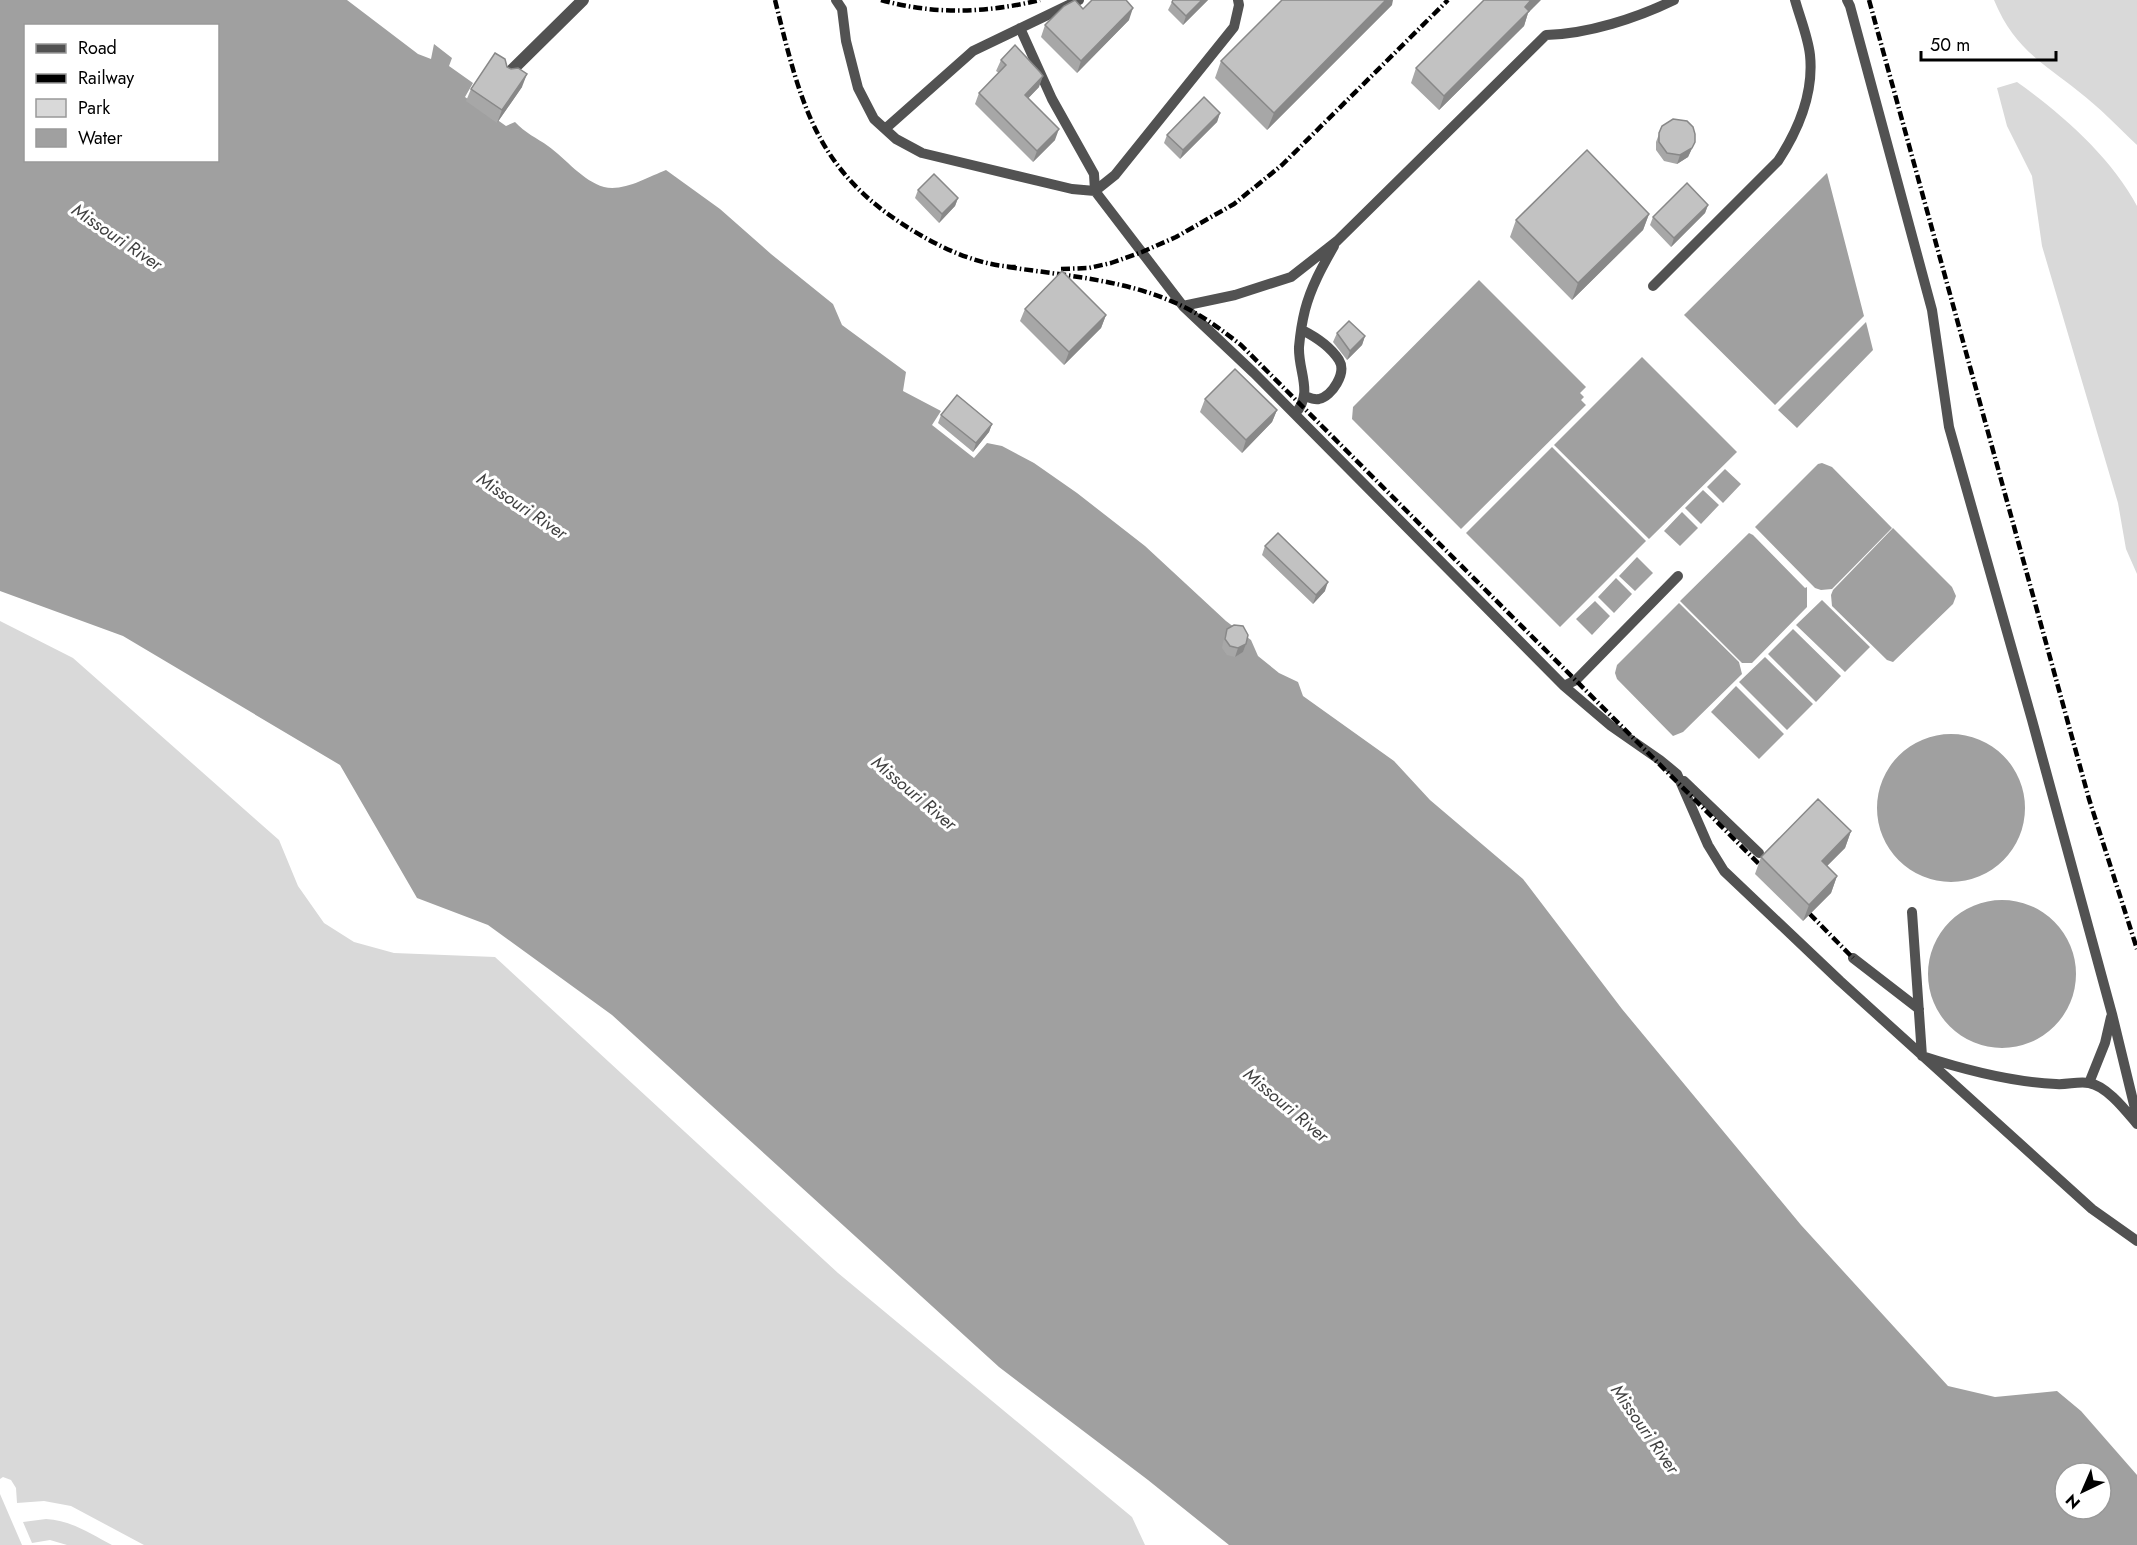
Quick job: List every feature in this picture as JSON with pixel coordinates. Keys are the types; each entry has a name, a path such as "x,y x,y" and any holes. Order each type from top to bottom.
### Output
{"street":[{"path":"508,74 583,0"}],"lane":[{"path":"836,0 842,9 846,41 858,88 874,119 896,140 922,153 1062,187 1095,191 1115,174 1234,27 1238,0"},
{"path":"885,129 973,51 1079,0"},
{"path":"1183,306 1235,296 1291,277 1337,241 1546,34 1565,34 1644,14 1674,0"},
{"path":"1653,286 1778,161 1792,140 1804,111 1811,81 1810,53 1795,0"},
{"path":"1847,0 1932,310 1949,427 2032,720 2112,1014 2137,1116"},
{"path":"1020,28 1052,99 1094,174 1095,191 1183,306 1295,414 1564,686 1611,726 1677,774 1759,853"},
{"path":"1295,414 1303,406 1305,396 1299,349 1305,310 1316,277 1337,241"},
{"path":"1302,330 1320,339 1339,360 1342,368 1341,375 1330,393 1315,400 1305,396"},
{"path":"1564,686 1576,680 1678,576"},
{"path":"1677,774 1708,845 1724,871 1922,1056 2092,1209 2137,1241"},
{"path":"1912,912 1922,1056"},
{"path":"1853,958 1918,1009"},
{"path":"2089,1083 2105,1043 2112,1014"},
{"path":"1922,1056 1953,1066 2013,1079 2057,1084 2089,1083 2123,1106 2137,1124"}],"green space":[{"path":"1994,0 2137,0 2137,145 2093,104 2040,62 2019,42"},
{"path":"2017,82 2068,122 2100,154 2137,206 2137,574 2126,549 2118,503 2042,246 2032,176 2007,126 1997,88"},
{"path":"0,621 73,658 279,840 298,886 324,923 354,942 394,953 495,957 838,1273 1132,1517 1145,1545 144,1545 71,1506 44,1501 17,1503 16,1488 11,1480 3,1477 0,1479"},
{"path":"0,1494 22,1545 0,1545"},
{"path":"46,1519 72,1525 112,1545 67,1545 50,1540 32,1543 23,1522"}],"water":[{"name":"Missouri River","path":"0,0 347,0 418,54 431,59 434,44 452,58 449,66 473,83 465,97 506,126 515,122 596,184 611,188 619,187 666,170 720,209 833,304 842,325 906,372 903,391 941,411 932,425 974,458 987,443 1002,446 1034,463 1077,493 1145,546 1226,621 1251,640 1258,656 1279,673 1298,682 1303,696 1394,761 1430,800 1523,879 1622,1009 1801,1225 1948,1386 1995,1397 2057,1391 2081,1411 2137,1475 2137,1545 1229,1545 1148,1480 999,1367 612,1015 488,925 417,898 340,765 123,636 0,591"},
{"path":"1827,173 1864,316 1775,405 1684,315"},
{"path":"1479,280 1586,387 1580,393 1584,397 1581,400 1586,405 1461,529 1352,419 1353,407"},
{"path":"1866,322 1873,350 1797,428 1778,410"},
{"path":"1642,357 1737,452 1649,539 1554,445"},
{"path":"1552,447 1646,541 1560,627 1466,533"},
{"path":"1822,463 1832,467 1892,528 1832,589 1821,590 1815,588 1755,527 1818,464"},
{"path":"1725,469 1741,484 1723,503 1707,487"},
{"path":"1703,490 1719,505 1701,524 1685,508"},
{"path":"1682,512 1698,528 1680,546 1664,531"},
{"path":"1893,528 1952,587 1956,596 1953,604 1893,662 1887,660 1832,606 1831,595 1833,590"},
{"path":"1749,533 1805,588 1807,587 1807,607 1752,663 1742,663 1680,601"},
{"path":"1637,557 1653,573 1635,591 1619,576"},
{"path":"1616,578 1632,594 1614,613 1598,597"},
{"path":"1822,600 1870,647 1845,672 1796,625"},
{"path":"1595,601 1610,616 1592,635 1576,619"},
{"path":"1679,603 1739,662 1742,674 1683,732 1673,736 1617,679 1615,673 1617,665"},
{"path":"1793,629 1841,676 1816,702 1768,654"},
{"path":"1765,657 1813,704 1787,730 1739,682"},
{"path":"1736,686 1784,734 1759,759 1711,712"},
{"path":"1951,734 1965,735 1979,740 1992,746 2003,756 2013,767 2019,780 2024,794 2024,822 2019,836 2013,849 2003,860 1992,870 1979,876 1965,881 1951,882 1937,881 1923,876 1910,870 1899,860 1889,849 1883,836 1878,822 1877,808 1878,794 1883,780 1889,767 1899,756 1910,746 1923,740 1937,735"},
{"path":"2002,900 2030,905 2043,912 2054,922 2064,933 2071,946 2076,974 2071,1002 2064,1015 2054,1026 2043,1036 2030,1043 2002,1048 1974,1043 1961,1036 1950,1026 1940,1015 1933,1002 1928,974 1933,946 1940,933 1950,922 1961,912 1974,905"}],"building":[{"path":"1075,0 1083,9 1092,0 1126,0 1133,8 1081,61 1045,25 1064,6"},
{"path":"1173,0 1202,0 1186,16 1172,2"},
{"path":"1282,0 1386,0 1274,113 1221,61"},
{"path":"1484,0 1531,0 1525,7 1529,11 1444,96 1416,68"},
{"path":"1015,45 1043,76 1025,95 1059,129 1037,151 979,93 1006,65 1001,60"},
{"path":"495,53 505,59 507,67 518,68 527,74 502,110 471,89"},
{"path":"1204,97 1220,113 1183,150 1167,135"},
{"path":"1673,119 1687,121 1693,127 1695,134 1692,148 1680,155 1667,153 1659,142 1662,126"},
{"path":"1587,150 1649,214 1578,283 1516,220"},
{"path":"934,174 958,198 942,214 918,190"},
{"path":"1687,183 1708,205 1674,238 1653,217"},
{"path":"1062,271 1106,315 1069,352 1025,309"},
{"path":"1349,321 1365,336 1350,351 1337,333"},
{"path":"1235,369 1277,410 1246,440 1205,399"},
{"path":"957,395 992,424 976,443 941,415"},
{"path":"1278,533 1328,582 1316,595 1265,546"},
{"path":"1234,625 1243,626 1248,635 1246,644 1238,648 1230,646 1225,639 1227,629"},
{"path":"1818,799 1851,831 1822,861 1837,876 1809,905 1761,857"}],"railway":[{"path":"775,0 806,107 819,136 836,164 859,189 887,213 922,236 979,261 1016,267"},
{"path":"881,0 941,10 1000,8 1040,0"},
{"path":"1061,269 1089,268 1142,252 1176,237 1234,204 1282,165 1448,0"},
{"path":"1869,0 2089,799 2137,949"},
{"path":"1008,267 1098,280 1163,298 1214,324 1241,345 1770,875"},
{"path":"1798,902 1853,958"}]}
